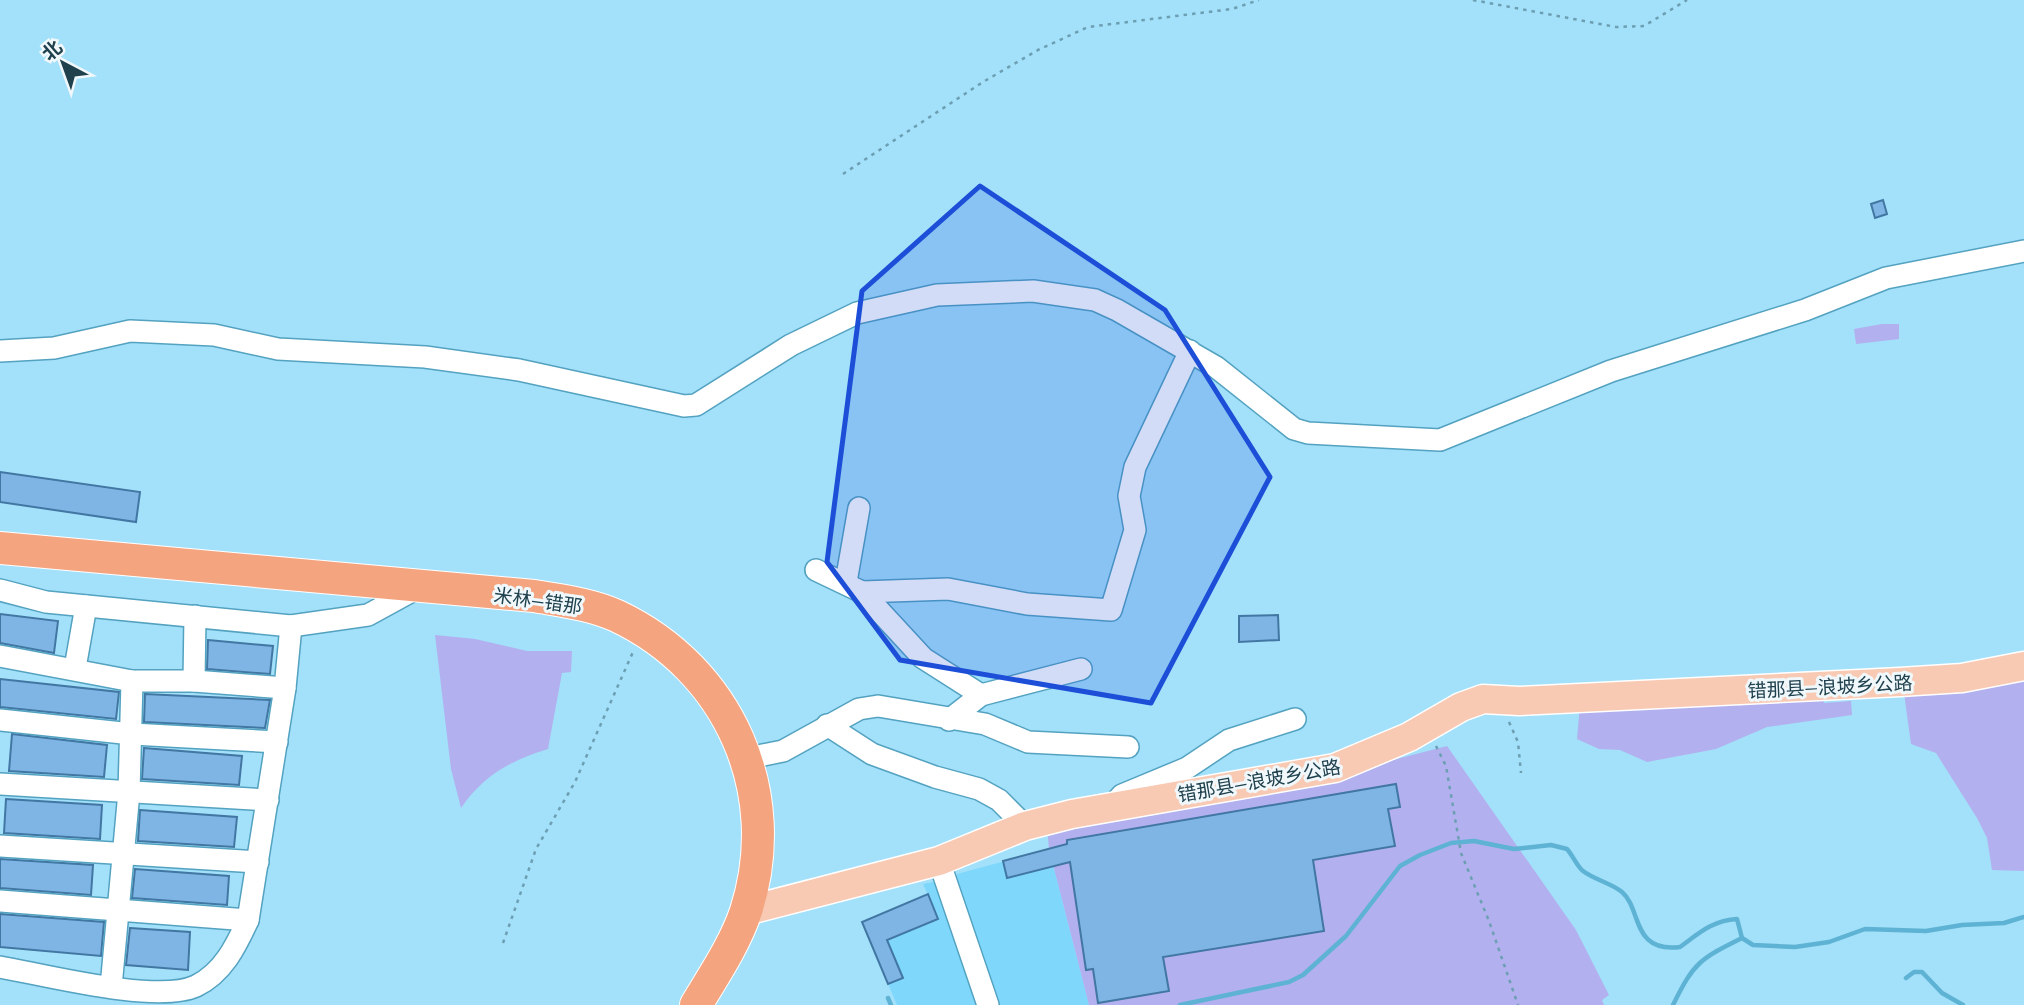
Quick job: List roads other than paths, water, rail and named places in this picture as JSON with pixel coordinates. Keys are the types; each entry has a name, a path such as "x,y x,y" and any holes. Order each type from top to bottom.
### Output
{"highway":[{"name":"米林—错那","path":"0,548 534,596 586,606 642,629 697,674 718,699 748,758 758,805 758,839 746,911 696,1005"}],"main road":[{"name":"错那县—浪坡乡公路","path":"746,911 939,861 1025,826 1112,807 1335,768 1399,742 1461,707 1483,699 1519,701 1900,682 1962,678 2024,666"}],"street":[{"path":"0,351 54,348 130,331 214,335 278,349 425,357 519,370 684,406 696,405 792,345 857,313 937,295 982,291 1033,291 1095,300 1190,352 1251,392 1294,429 1308,433 1440,440 1611,371 1805,310 1886,278 2024,251"},
{"path":"854,587 948,589 1027,604 1111,610 1135,530 1129,496 1135,467 1190,352"},
{"path":"854,587 859,508"},
{"path":"816,570 854,587 923,658 981,695"},
{"path":"0,590 46,602 291,626 368,615 421,586"},
{"path":"75,668 86,606"},
{"path":"194,681 195,616"},
{"path":"0,967 154,992 194,987 216,972 234,949 248,920 285,688 291,626"},
{"path":"0,656 75,668 132,681 194,681 285,688"},
{"path":"949,720 981,695 1081,669"},
{"path":"111,987 129,792 132,681"},
{"path":"748,758 783,751 859,709 878,706 985,724 1028,742 1128,747"},
{"path":"1112,807 1122,795 1187,768 1229,740 1295,719"},
{"path":"0,720 132,734 277,742"},
{"path":"827,725 872,754 935,777 979,789 999,800 1025,826"},
{"path":"0,784 268,800"},
{"path":"0,846 258,862"},
{"path":"939,861 988,1005"},
{"path":"0,901 248,920"}],"waterway":[{"path":"1180,1005 1289,982 1303,975 1346,936 1400,866 1451,843 1474,841 1514,849 1551,845 1567,849 1583,871 1622,892 1628,899 1645,937 1664,947 1680,947 1706,928 1728,920 1737,919 1742,938"},
{"path":"1673,1005 1687,979 1700,963 1716,951 1742,938 1753,945 1795,947 1829,942 1865,929 1926,931 1962,925 2004,923 2024,917"},
{"path":"1906,978 1914,972 1922,972 1942,993 1963,1005"},
{"path":"888,998 891,1005"}]}
